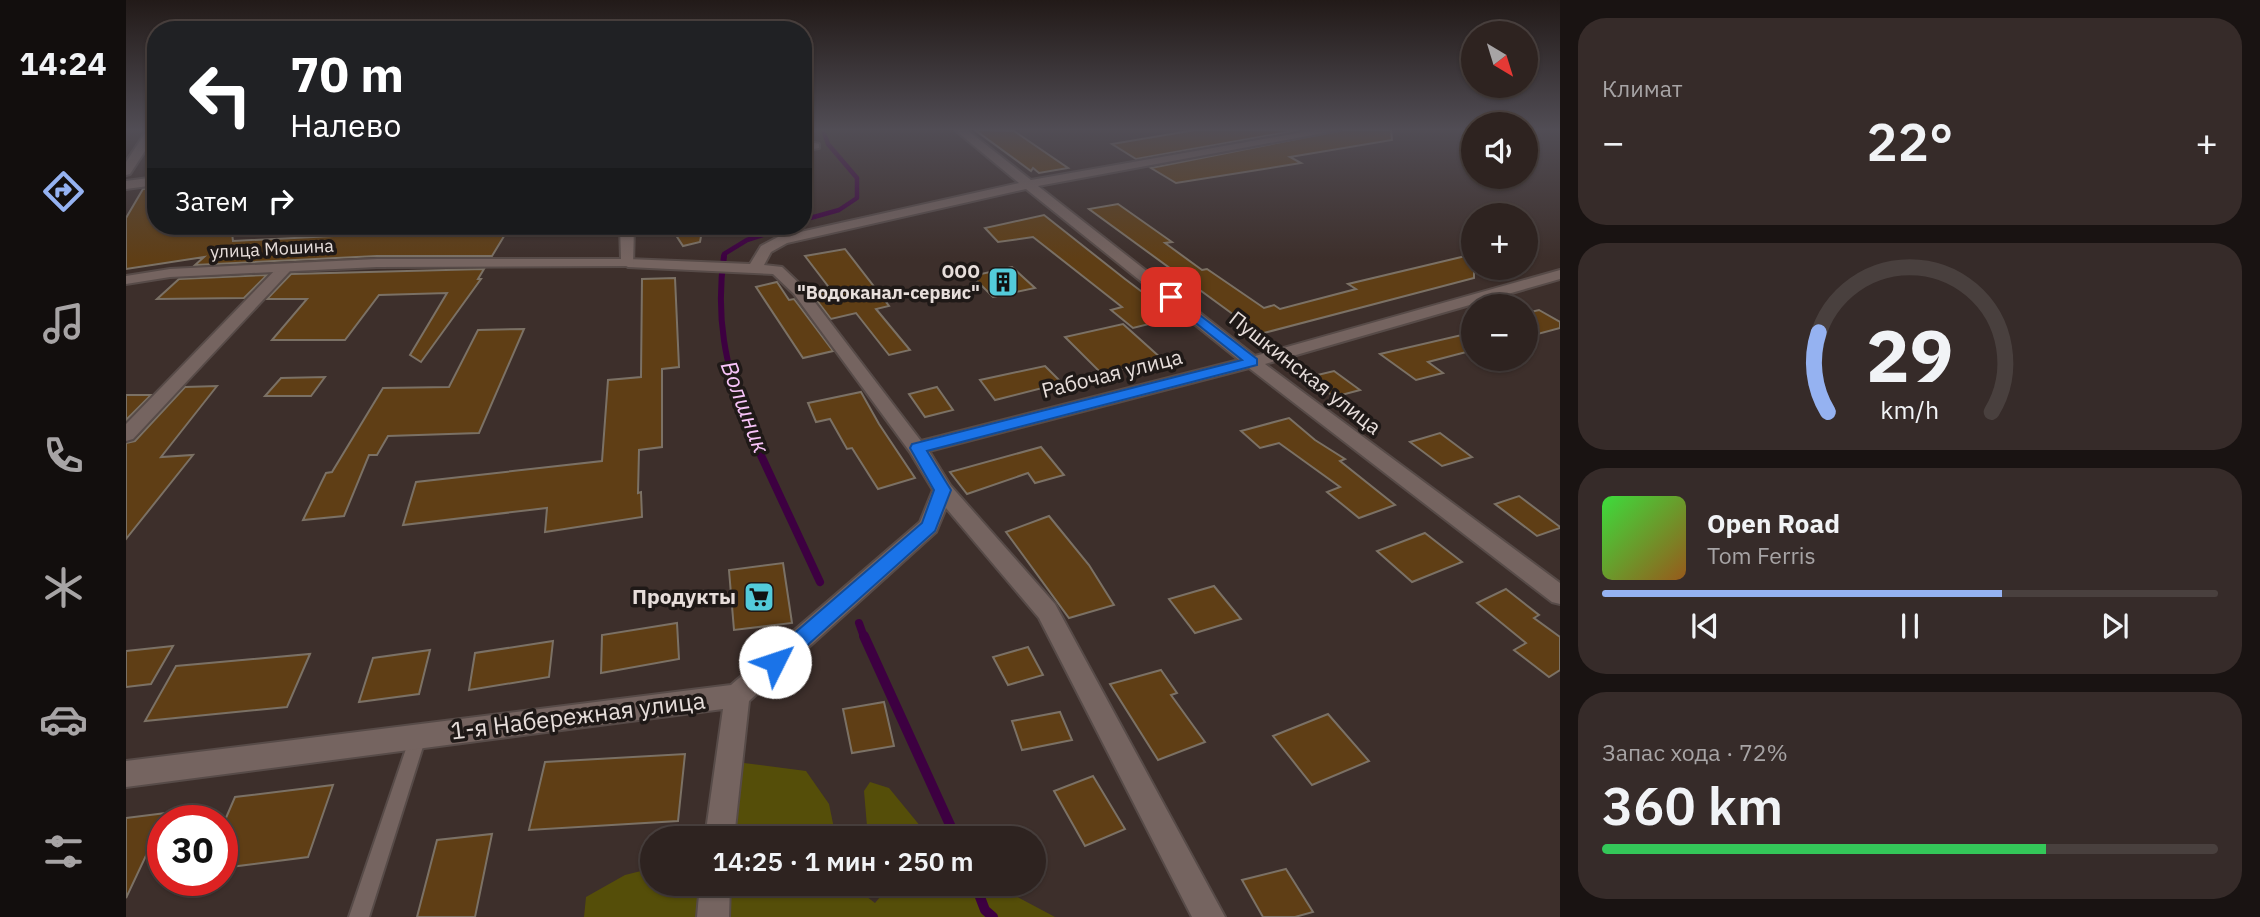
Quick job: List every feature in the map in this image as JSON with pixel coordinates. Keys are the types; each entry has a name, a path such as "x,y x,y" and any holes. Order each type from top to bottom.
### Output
{"street":[{"name":"Пушкинская улица","path":"1016,173 1252,362 1560,595"},
{"path":"812,233 1031,184 1094,173"},
{"path":"126,185 147,182"},
{"path":"627,235 628,263"},
{"path":"756,267 766,249 783,240 805,235"},
{"name":"улица Мошина","path":"126,280 170,273 377,263 628,263 777,270 800,291 918,448 943,490 1047,611 1209,917"},
{"path":"126,435 285,268"},
{"name":"Рабочая улица","path":"918,448 1252,362 1560,274"},
{"path":"721,826 737,696 929,526 943,490"},
{"name":"1-я Набережная улица","path":"126,774 737,696"},
{"path":"713,917 714,896"}],"lane":[{"path":"359,917 418,737"}],"shaded area":[{"path":"736,762 806,771 829,804 834,826 710,826"},
{"path":"870,782 889,788 920,826 867,826 864,791"},
{"path":"640,871 640,896 866,896 875,903 881,896 1016,896 1055,917 584,917 586,897 625,875"}],"building":[{"path":"1159,173 1240,173 1176,183"},
{"path":"143,189 147,189 147,235 232,235 233,241 353,235 505,235 492,256 377,256 195,265 204,257 126,269 126,218"},
{"path":"1118,204 1172,242 1165,243 1202,270 1207,269 1264,308 1274,305 1280,309 1356,289 1348,284 1461,257 1461,280 1466,280 1260,334 1089,209"},
{"path":"1044,215 1170,313 1156,317 1161,321 1133,328 1111,310 1122,307 1033,237 998,242 985,228"},
{"path":"676,235 701,235 700,242 683,246"},
{"path":"845,249 889,306 876,309 910,350 889,355 856,313 831,319 812,294 831,290 805,256"},
{"name":"ООО \"Водоканал-сервис\"","path":"1012,267 1035,288 993,297 972,276"},
{"path":"484,269 478,279 481,279 421,362 410,355 447,293 379,295 345,340 272,340 307,299 267,299 291,274"},
{"path":"267,275 244,298 157,299 179,279"},
{"path":"675,278 679,367 662,369 662,447 639,450 638,493 641,492 642,517 545,532 547,508 403,525 416,482 602,461 608,380 641,377 642,279"},
{"path":"777,282 789,300 794,299 833,351 803,358 756,287"},
{"path":"1538,310 1560,322 1560,328 1538,334"},
{"path":"1123,324 1162,359 1102,374 1065,337"},
{"path":"524,329 479,433 388,436 377,455 369,455 344,516 303,520 326,473 332,472 383,388 449,387 478,330"},
{"path":"1461,335 1461,353 1428,362 1443,373 1416,380 1380,354"},
{"path":"1045,366 1062,383 995,400 980,380"},
{"path":"1334,371 1360,390 1334,397 1309,377"},
{"path":"325,377 311,396 265,396 281,378"},
{"path":"217,386 161,457 193,455 126,539 126,443 135,441 185,387"},
{"path":"937,387 953,410 925,417 909,394"},
{"path":"861,392 915,478 878,489 852,448 847,449 830,419 816,422 808,403"},
{"path":"126,395 151,395 126,420"},
{"path":"1289,418 1315,440 1345,459 1340,461 1395,505 1359,518 1327,492 1340,487 1279,443 1260,448 1241,431"},
{"path":"1440,433 1472,457 1442,466 1410,442"},
{"path":"1041,447 1064,475 1035,483 1028,473 967,494 950,472"},
{"path":"1519,496 1560,528 1537,536 1495,504"},
{"path":"1049,516 1089,565 1114,605 1069,618 1006,532"},
{"path":"1425,533 1462,562 1412,582 1377,551"},
{"path":"783,563 792,623 734,630 729,570"},
{"path":"1214,586 1241,619 1195,633 1169,599"},
{"path":"1506,589 1539,615 1534,618 1560,637 1560,670 1549,677 1514,650 1526,643 1477,603"},
{"path":"677,623 679,659 601,673 602,635"},
{"path":"553,641 549,677 469,690 475,653"},
{"path":"173,646 151,684 126,687 126,651"},
{"path":"1028,647 1043,675 1008,685 993,657"},
{"path":"430,650 419,694 359,702 373,658"},
{"path":"310,654 287,707 145,721 176,666"},
{"path":"1161,670 1177,693 1171,695 1205,742 1158,760 1110,684"},
{"path":"884,702 894,746 852,753 843,709"},
{"path":"1060,712 1072,740 1022,750 1012,721"},
{"path":"1328,714 1369,761 1312,785 1273,736"},
{"path":"685,754 678,821 529,830 545,762"},
{"path":"1093,776 1125,829 1085,846 1054,791"},
{"path":"333,785 308,857 238,866 238,805 232,805 235,797"},
{"path":"147,815 147,853 126,898 126,818"},
{"path":"492,834 475,917 417,917 437,840"},
{"path":"1286,869 1313,912 1295,917 1263,917 1242,880"}],"waterway":[{"name":"Волшник","path":"812,218 839,210 857,198 857,178 853,173"},
{"name":"Волшник","path":"724,256 747,240 763,235"},
{"name":"Волшник","path":"724,256 721,300 724,340 732,380 745,422"},
{"name":"Волшник","path":"745,421 820,582"},
{"name":"Волшник","path":"859,623 864,637"},
{"name":"Волшник","path":"864,636 951,826"},
{"name":"Волшник","path":"980,896 985,910 993,917"}],"place":[{"name":"ООО \"Водоканал-сервис\"","path":"1003,282"},
{"name":"Продукты","path":"759,597"}],"route":[{"path":"775,662 929,526 943,490 918,448 1252,362 1171,297"}]}
